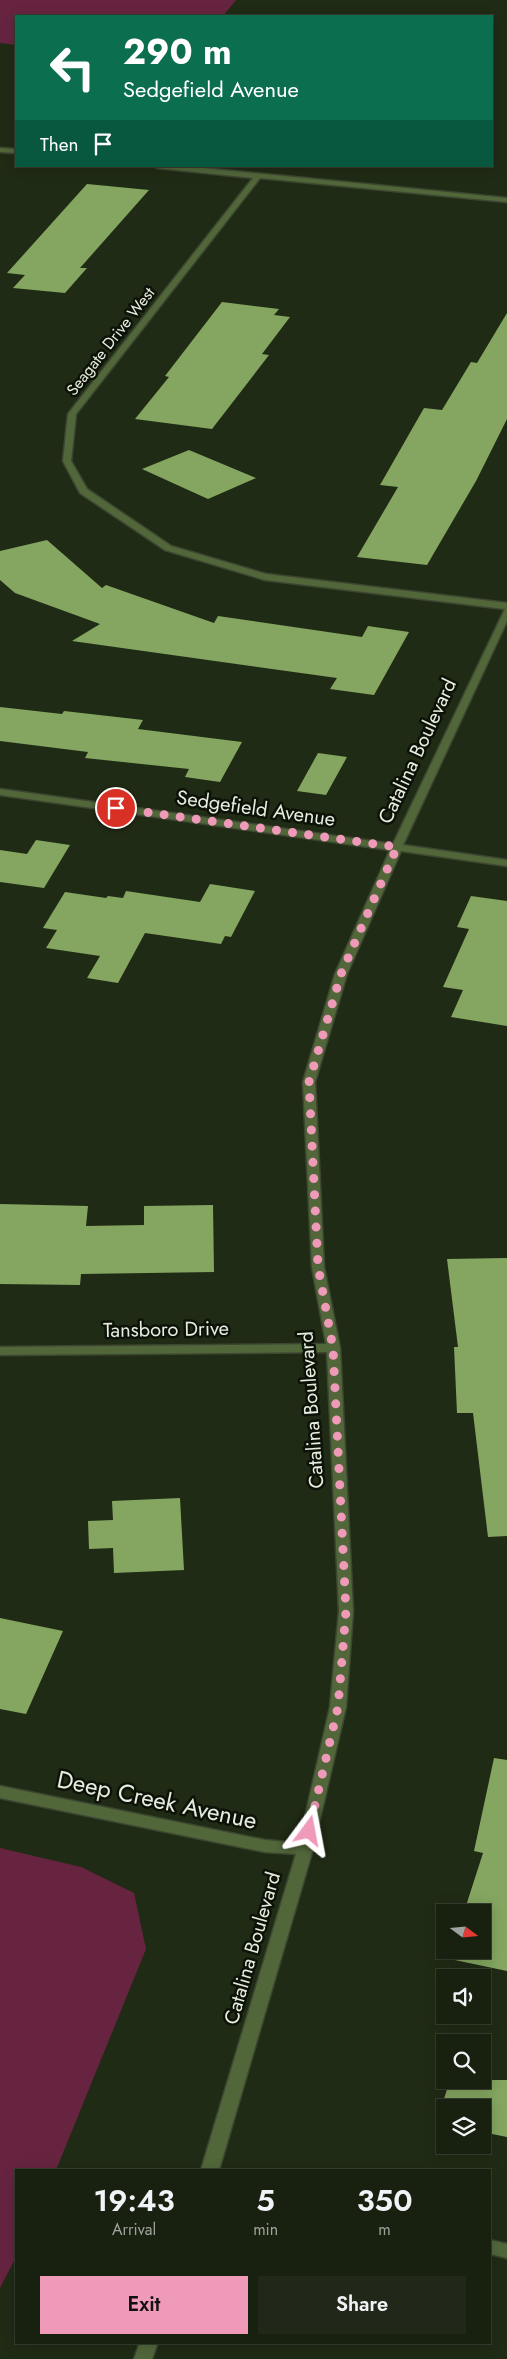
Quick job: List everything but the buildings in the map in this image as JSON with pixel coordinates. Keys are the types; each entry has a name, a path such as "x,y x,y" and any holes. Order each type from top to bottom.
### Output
{"street":[{"path":"0,150 15,152"},
{"path":"166,167 507,200"},
{"name":"Seagate Drive West","path":"258,177 72,414 67,461 83,491 168,548 265,577 507,606"},
{"name":"Catalina Boulevard","path":"210,2169 304,1849 338,1707 346,1611 333,1348 318,1266 309,1082 341,974 397,847 507,611"},
{"name":"Sedgefield Avenue","path":"0,792 507,863"},
{"name":"Tansboro Drive","path":"0,1351 333,1348"},
{"name":"Deep Creek Avenue","path":"0,1792 265,1846 304,1849"},
{"path":"491,2247 507,2251"},
{"path":"144,2359 148,2344"}],"shaded area":[{"path":"0,0 236,0 224,15 15,15 15,45 0,43"},
{"path":"0,1848 81,1867 134,1893 146,1949 56,2169 15,2169 15,2259 0,2288"}],"route":[{"path":"116,808 397,847 341,974 309,1082 318,1266 333,1348 339,1504 346,1611 338,1707 309,1831"}]}
